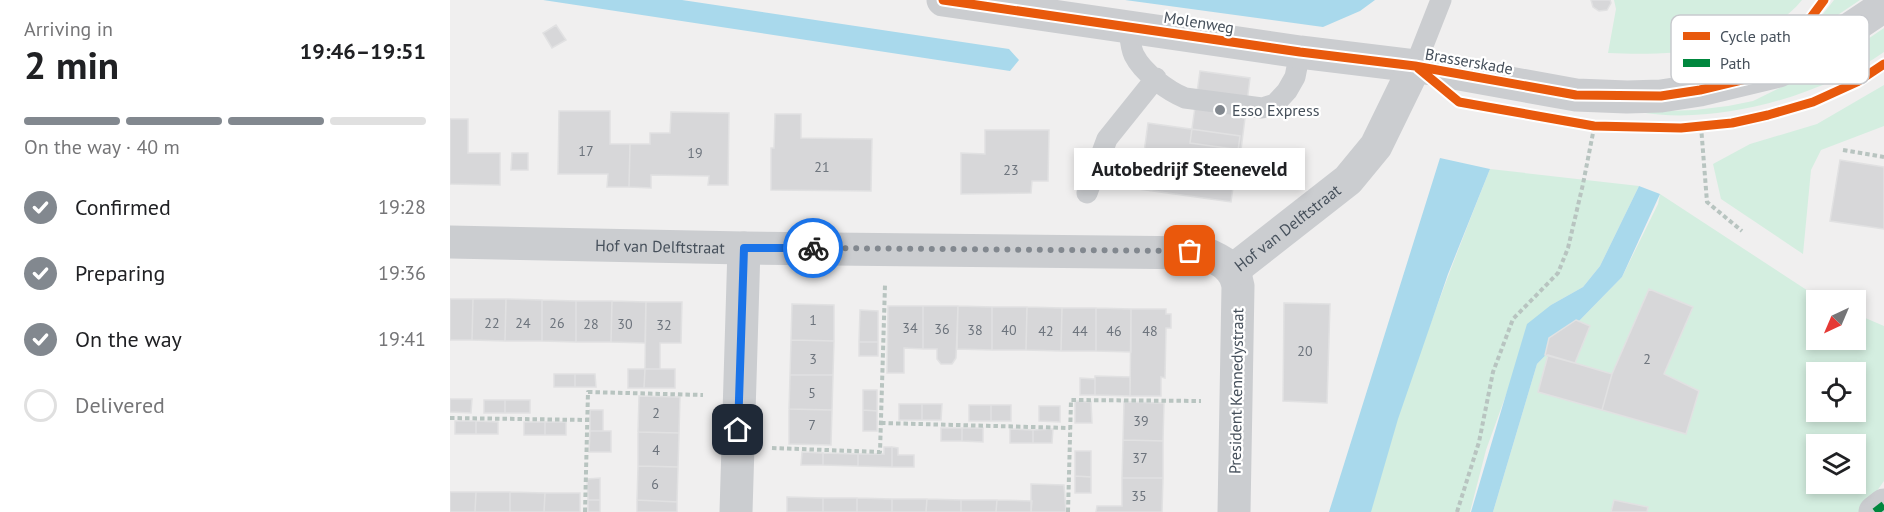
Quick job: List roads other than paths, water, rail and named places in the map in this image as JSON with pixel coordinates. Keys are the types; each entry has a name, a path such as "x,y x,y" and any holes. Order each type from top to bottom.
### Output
{"street":[{"name":"Molenweg","path":"943,0 1300,52 1415,66"},
{"name":"Brasserskade","path":"1869,16 1884,6"},
{"name":"Brasserskade","path":"1415,66 1576,95 1661,96 1725,84"},
{"name":"Hof van Delftstraat","path":"450,242 744,248 1190,251 1216,258 1233,270 1348,180 1363,164 1376,146 1415,66"},
{"path":"736,512 744,248"},
{"name":"President Kennedystraat","path":"1233,270 1238,286 1234,512"},
{"path":"1875,512 1884,506"}],"lane":[{"path":"1415,66 1441,0"},
{"path":"1129,27 1133,53 1141,65 1185,99 1262,108 1275,104 1287,91 1295,77 1300,52"},
{"path":"1086,193 1107,139 1156,78"}],"water":[{"path":"543,0 682,0 1009,49 1019,60 1010,71"},
{"path":"1125,0 1375,0 1360,11 1323,27"},
{"path":"1440,158 1490,169 1448,274 1398,419 1371,512 1329,512"},
{"path":"1639,186 1660,194 1622,277 1537,364 1493,512 1471,512 1527,324 1551,305 1583,287 1600,266"}],"place":[{"name":"Esso Express","path":"1220,110"},
{"name":"Autobedrijf Steeneveld","path":"1190,251"}]}
